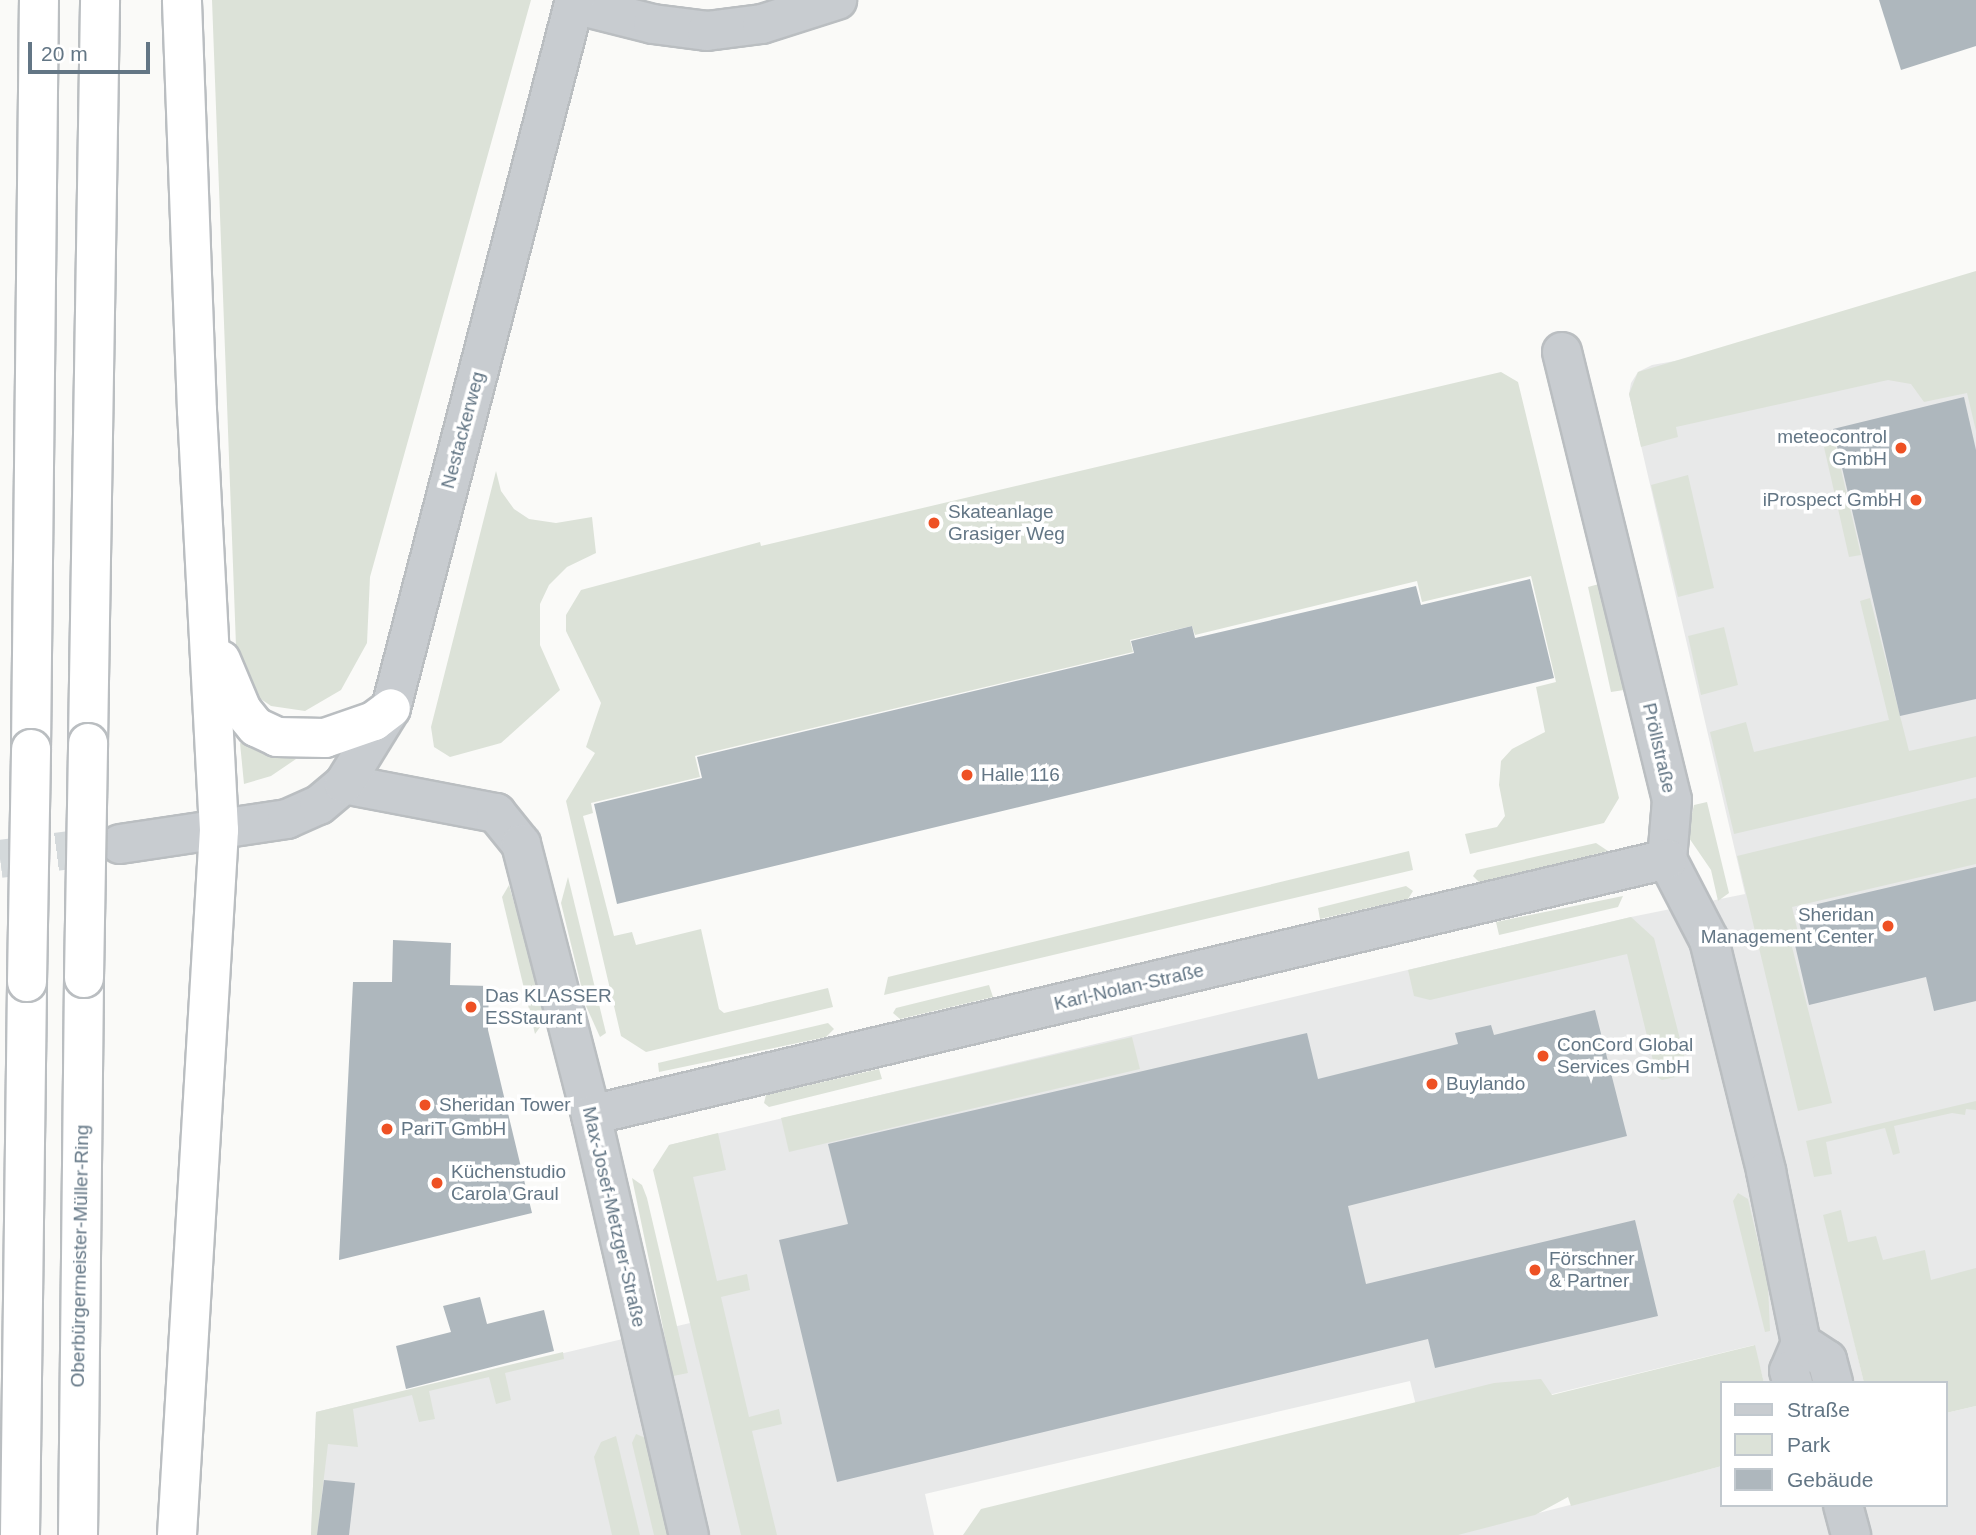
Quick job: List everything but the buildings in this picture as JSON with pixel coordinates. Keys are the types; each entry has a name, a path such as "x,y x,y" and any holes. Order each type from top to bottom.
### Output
{"highway":[{"path":"19,1535 39,0"},
{"name":"Oberbürgermeister-Müller-Ring","path":"78,1535 100,0"},
{"path":"177,1535 219,830 197,411 182,0"},
{"path":"210,625 232,693 256,727 303,741 325,737 374,721 391,708"}],"street":[{"path":"574,2 653,24 707,31 762,24 837,0"},
{"name":"Nestackerweg","path":"120,844 287,818 318,805 344,783 391,708 574,2"},
{"name":"Pröllstraße","path":"1562,352 1672,800 1667,859"},
{"name":"Max-Josef-Metzger-Straße","path":"344,783 496,813 521,844 591,1115 689,1535"},
{"path":"1667,859 1709,940 1766,1171 1801,1343 1789,1371 1792,1381"},
{"name":"Karl-Nolan-Straße","path":"591,1115 1667,859"},
{"path":"1801,1343 1827,1360 1832,1381"},
{"path":"1844,1507 1851,1535"}],"shaded area":[{"path":"1976,308 1976,1295 1850,1323 1864,1381 1763,1381 1754,1345 1421,1426 1410,1381 925,1494 934,1535 311,1535 316,1412 690,1323 669,1145 1631,917 1745,894 1629,394 1631,383 1638,372 1652,365"},
{"path":"1976,1406 1976,1535 1453,1535 1720,1467 1720,1507 1948,1507 1948,1413"}],"green space":[{"path":"212,0 531,0 370,577 367,643 341,690 305,711 271,706 258,697 240,672 236,646"},
{"path":"1976,271 1976,431 1967,393 1924,402 1911,384 1888,380 1676,427 1678,437 1641,447 1629,394 1638,372"},
{"path":"1501,372 1518,382 1619,798 1604,823 1470,854 1465,834 1497,827 1505,816 1499,785 1501,761 1512,749 1545,732 1536,687 1556,682 1531,576 1422,602 1417,581 1195,635 1192,626 1130,640 1133,652 695,756 700,777 591,803 593,813 583,816 614,936 632,932 636,945 701,929 719,1009 724,1013 828,988 833,1007 646,1052 621,1036 566,801 595,753 586,747 601,703 566,631 566,615 581,590 760,542 761,546"},
{"path":"1832,431 1861,555 1849,557 1821,434"},
{"path":"496,471 501,491 514,509 529,519 556,523 592,517 596,553 567,567 549,585 540,604 540,645 560,690 501,743 450,757 434,747 431,727"},
{"path":"1688,475 1714,588 1678,597 1651,485"},
{"path":"1599,584 1624,690 1611,692 1588,587"},
{"path":"1870,598 1909,751 1976,736 1976,777 1734,834 1710,732 1746,722 1754,752 1889,720 1860,601"},
{"path":"1724,627 1738,685 1701,695 1688,636"},
{"path":"240,743 296,759 271,776 244,784"},
{"path":"1976,798 1976,864 1792,907 1800,941 1791,943 1832,1103 1798,1111 1737,856"},
{"path":"1707,802 1729,893 1718,901 1711,870 1687,835 1694,805"},
{"path":"1596,843 1608,851 1480,883 1473,876 1477,870"},
{"path":"1409,851 1413,870 884,995 888,977"},
{"path":"568,877 606,1033 600,1037 586,1006 561,903"},
{"path":"509,885 544,1005 543,1023 535,1034 502,897"},
{"path":"1406,886 1413,891 1408,899 1320,919 1318,908"},
{"path":"1623,896 1618,907 1499,935 1496,922"},
{"path":"1631,917 1654,938 1689,1074 1662,1080 1657,1077 1627,954 1430,1000 1414,996 1408,970"},
{"path":"989,985 993,997 900,1019 893,1013 896,1008"},
{"path":"828,1023 834,1029 826,1037 659,1072 658,1063"},
{"path":"1132,1037 1140,1069 789,1152 781,1118"},
{"path":"879,1069 882,1079 769,1107 764,1103 766,1095"},
{"path":"1976,1101 1976,1110 1966,1109 1965,1115 1952,1113 1894,1126 1900,1153 1893,1155 1885,1128 1826,1142 1832,1174 1814,1177 1806,1141"},
{"path":"718,1133 726,1170 693,1177 717,1281 747,1274 750,1290 721,1297 749,1417 779,1409 782,1424 752,1431 777,1535 741,1535 653,1170 669,1145"},
{"path":"632,1178 642,1185 647,1198 688,1373 673,1376"},
{"path":"1738,1193 1748,1199 1768,1285 1770,1331 1765,1332 1733,1201"},
{"path":"1841,1210 1848,1242 1876,1236 1883,1260 1925,1250 1931,1280 1976,1268 1976,1406 1948,1413 1948,1381 1864,1381 1823,1215"},
{"path":"1755,1345 1764,1381 1720,1381 1720,1467 1571,1506 1568,1497 1535,1515 1458,1535 963,1535 981,1509 1494,1383 1541,1379 1552,1395"},
{"path":"563,1352 564,1359 505,1373 511,1400 496,1404 489,1377 429,1391 435,1419 419,1422 412,1395 353,1409 358,1447 328,1444 317,1535 311,1535 316,1412"},
{"path":"636,1434 648,1439 669,1535 654,1535 632,1443"},
{"path":"616,1436 640,1535 612,1535 594,1457 601,1442"}],"tunnel":[{"path":"0,859 119,844"}],"place":[{"name":"meteocontrol GmbH","path":"1901,448"},
{"name":"iProspect GmbH","path":"1916,500"},
{"name":"Skateanlage Grasiger Weg","path":"934,523"},
{"name":"Halle 116","path":"967,775"},
{"name":"Sheridan Management Center","path":"1888,926"},
{"name":"Das KLASSER ESStaurant","path":"471,1007"},
{"name":"ConCord Global Services GmbH","path":"1543,1056"},
{"name":"Buylando","path":"1432,1084"},
{"name":"Sheridan Tower","path":"425,1105"},
{"name":"PariT GmbH","path":"387,1129"},
{"name":"Küchenstudio Carola Graul","path":"437,1183"},
{"name":"Förschner & Partner","path":"1535,1270"}]}
